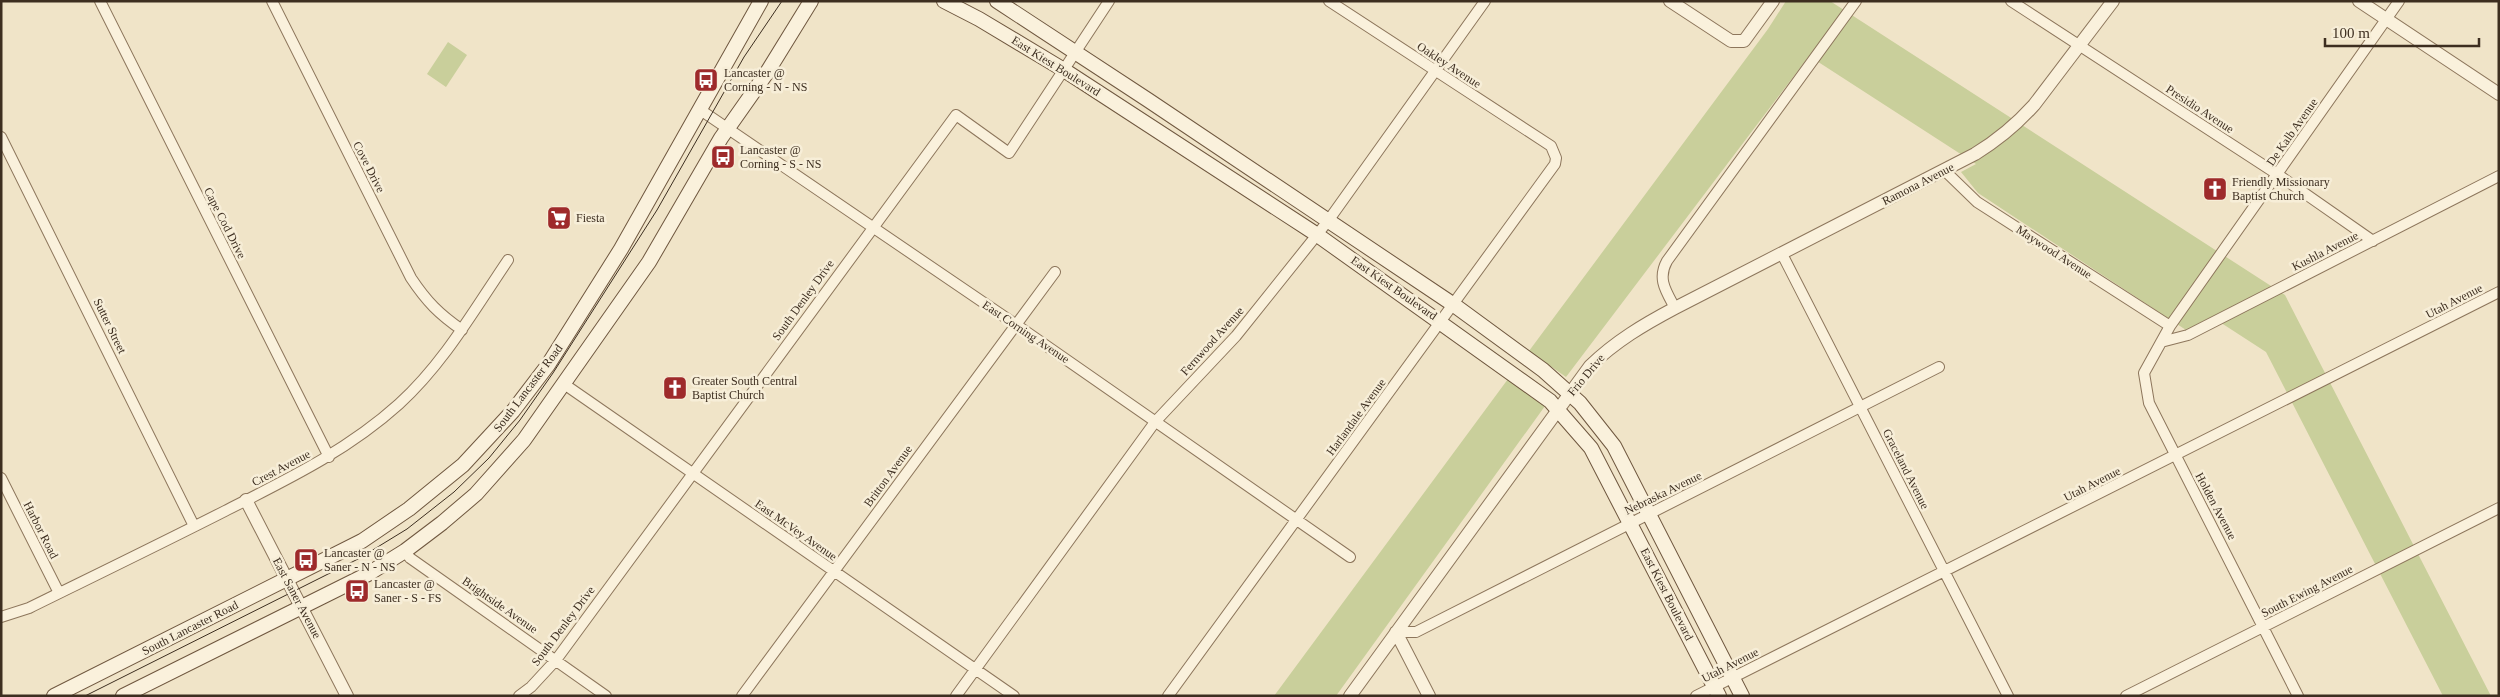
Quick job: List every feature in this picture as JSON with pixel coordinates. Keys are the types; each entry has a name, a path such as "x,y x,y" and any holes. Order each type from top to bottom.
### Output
{"main road":[{"name":"South Lancaster Road","path":"54,696 362,541 402,514 463,465 513,411 548,364 621,249 761,1"},
{"name":"South Lancaster Road","path":"123,696 368,574 405,551 442,523 500,468 524,440 649,262 727,128 766,74 811,1"},
{"name":"East Kiest Boulevard","path":"944,1 979,18 1064,70 1316,234 1537,390 1559,409 1591,448 1716,691"},
{"name":"East Kiest Boulevard","path":"997,1 1454,305 1543,370 1570,393 1609,438 1742,696"}],"street":[{"name":"Cape Cod Drive","path":"100,1 328,456"},
{"name":"Cove Drive","path":"272,1 411,278 425,299 438,313 462,330"},
{"name":"South Denley Drive","path":"520,696 556,660 692,472 956,115 1009,153 1109,1"},
{"name":"Oakley Avenue","path":"1330,1 1550,146 1554,151"},
{"name":"Fernwood Avenue","path":"956,696 1154,422 1236,336 1328,221 1486,1"},
{"path":"1670,1 1731,41 1744,41 1773,1"},
{"path":"1675,308 1661,278 1667,261 1856,1"},
{"name":"Presidio Avenue","path":"2011,1 2277,174 2373,241"},
{"name":"Ramona Avenue","path":"1675,308 1976,154 2020,121 2113,1"},
{"path":"2359,1 2499,94"},
{"name":"De Kalb Avenue","path":"2170,326 2400,1"},
{"name":"East Corning Avenue","path":"700,109 1015,324 1350,557"},
{"name":"Sutter Street","path":"1,137 194,526"},
{"name":"Harlandale Avenue","path":"1168,696 1555,164 1554,151"},
{"name":"Maywood Avenue","path":"1944,170 1977,202 2170,326"},
{"name":"Kushla Avenue","path":"2161,342 2188,334 2499,176"},
{"name":"Graceland Avenue","path":"1782,254 2008,696"},
{"name":"Crest Avenue","path":"1,617 28,608 246,500 328,456 367,431 399,404 440,360 508,260"},
{"name":"Britton Avenue","path":"742,696 1055,272"},
{"name":"Utah Avenue","path":"1696,696 1716,691 1732,678 1944,573 2499,292"},
{"name":"Frio Drive","path":"1350,696 1590,366 1612,345 1632,331 1675,308"},
{"name":"Holden Avenue","path":"2170,326 2144,374 2149,403 2298,696"},
{"name":"Nebraska Avenue","path":"1396,632 1416,632 1939,367"},
{"name":"East McVey Avenue","path":"564,384 1014,696"},
{"name":"Harbor Road","path":"1,478 59,593"},
{"name":"East Saner Avenue","path":"246,500 347,696"},
{"name":"South Ewing Avenue","path":"2126,696 2499,508"},
{"name":"Brightside Avenue","path":"405,551 410,558 606,696"},
{"path":"1396,632 1429,696"}],"green space":[{"path":"1786,1 1830,1 2285,295 2491,696 2443,696 2266,352 2212,317 2186,330 1978,193 1961,172 1976,164 1809,56 1566,377 1529,351 1768,29"},
{"path":"448,42 467,55 446,87 427,74"},
{"path":"1508,379 1545,406 1336,696 1274,696"}],"tram line":[{"path":"85,696 358,559 407,529 454,492 489,458 520,420 553,373 657,210 744,57 782,1"}],"place":[{"name":"Lancaster @ Corning - N - NS","path":"706,80"},
{"name":"Lancaster @ Corning - S - NS","path":"723,157"},
{"name":"Friendly Missionary Baptist Church","path":"2215,189"},
{"name":"Fiesta","path":"559,218"},
{"name":"Greater South Central Baptist Church","path":"675,388"},
{"name":"Lancaster @ Saner - N - NS","path":"306,560"},
{"name":"Lancaster @ Saner - S - FS","path":"357,591"}]}
